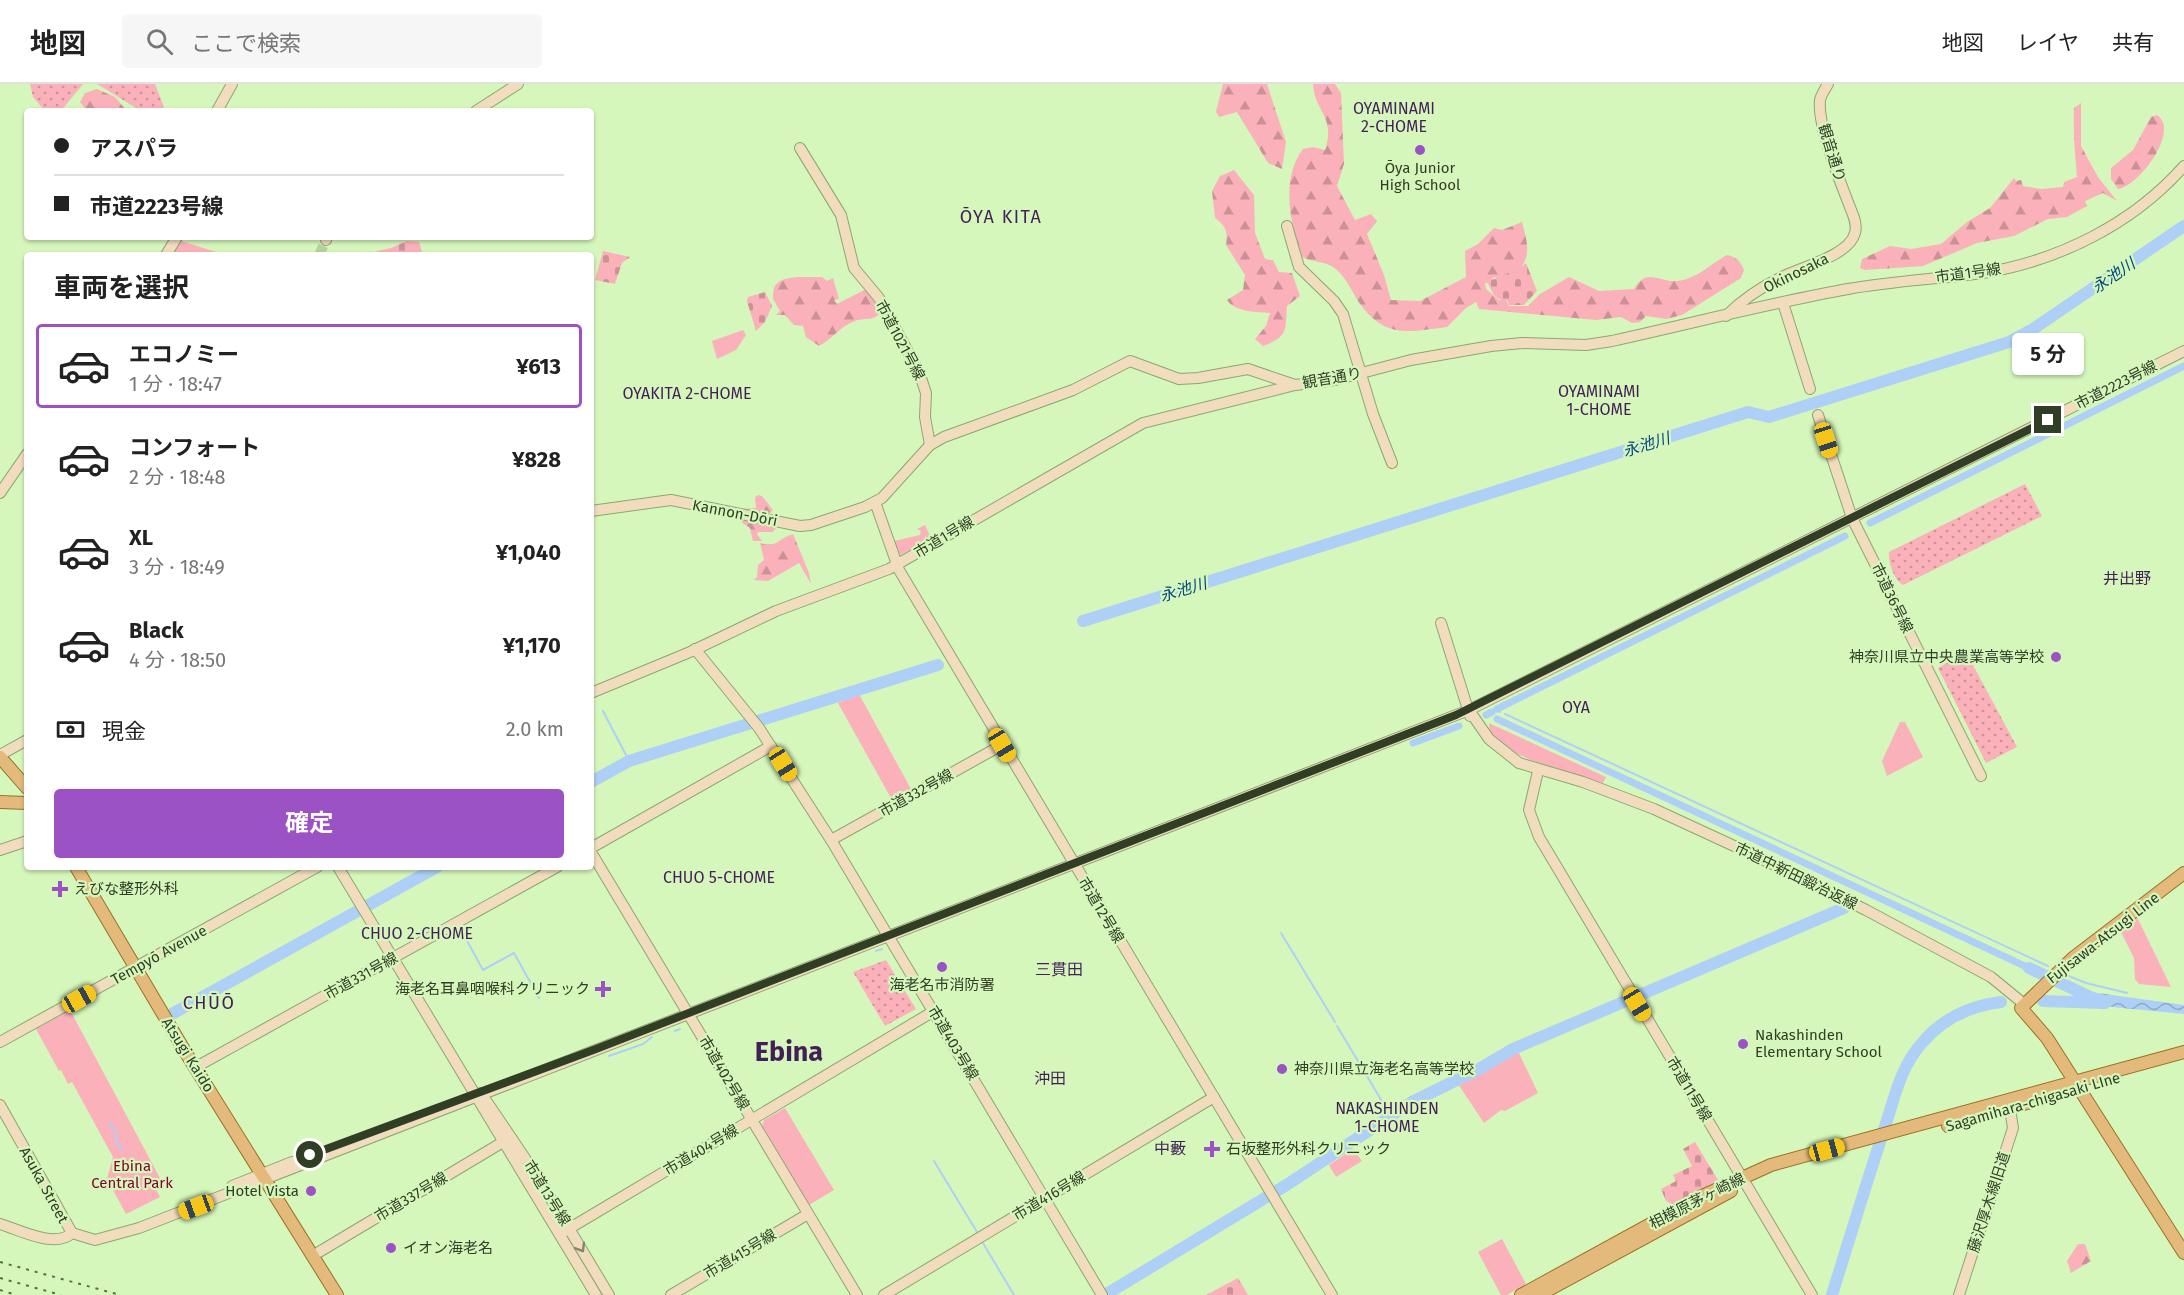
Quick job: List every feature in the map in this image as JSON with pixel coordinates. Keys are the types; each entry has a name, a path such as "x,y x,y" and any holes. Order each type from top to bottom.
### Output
{"main road":[{"path":"0,756 24,784"},
{"path":"0,802 24,803"},
{"name":"Atsugi Kaido","path":"78,870 135,968 337,1295"},
{"name":"Fujisawa-Atsugi Line","path":"2023,1006 2050,979 2184,873"},
{"path":"2023,1006 2080,1085 2184,1253"},
{"name":"Sagamihara-chigasaki LIne","path":"1879,1141 2010,1109 2184,1052"},
{"name":"Sagamihara-chigasaki LIne","path":"1879,1141 2080,1085 2184,1060"},
{"name":"相模原茅ヶ崎線","path":"1521,1295 1771,1166 1879,1141"},
{"name":"相模原茅ヶ崎線","path":"1539,1295 1744,1180"},
{"path":"2170,1227 2184,1244"}],"street":[{"path":"219,108 232,84"},
{"path":"481,108 518,84"},
{"name":"観音通り","path":"1828,84 1820,100 1821,115 1835,168 1855,222"},
{"name":"市道1021号線","path":"800,148 841,214 854,268 879,298 919,372 926,393 925,417 930,445"},
{"name":"市道1号線","path":"1726,317 1873,285 1983,273 2040,259 2078,244 2139,208 2184,166"},
{"name":"Okinosaka","path":"1726,317 1738,304 1774,281 1840,250 1855,233 1855,222"},
{"path":"1287,226 1299,267 1343,314 1392,462"},
{"path":"1783,303 1809,389"},
{"name":"観音通り","path":"875,502 887,494 930,445 944,437 1073,390 1130,361 1179,379 1251,369 1295,385 1361,374 1411,360 1491,346 1522,343 1586,345 1726,317"},
{"name":"市道2223号線","path":"0,1224 56,1240 67,1238 72,1233 95,1240 127,1230 136,1223 264,1177 1469,710 2184,351"},
{"name":"市道1号線","path":"594,692 696,649 776,611 898,564 1127,430 1157,419 1295,385"},
{"name":"市道36号線","path":"1818,415 1852,518 1981,776"},
{"path":"0,493 24,458"},
{"name":"Kannon-Dōri","path":"594,512 671,500 806,526 875,502"},
{"name":"市道12号線","path":"875,502 898,564 1002,745 1332,1295"},
{"path":"1441,623 1454,672 1469,710"},
{"name":"市道403号線","path":"696,649 771,746 831,840 1101,1294"},
{"name":"市道中新田鍛冶返線","path":"1469,710 1478,732 1496,753 1537,773 1654,808 1758,856 1866,910 2001,983 2023,1006"},
{"path":"0,756 24,742"},
{"name":"市道332号線","path":"831,840 1002,745"},
{"path":"594,848 771,746"},
{"name":"市道11号線","path":"1537,773 1529,810 1539,837 1812,1295"},
{"path":"0,850 24,842"},
{"name":"市道402号線","path":"594,855 857,1295"},
{"name":"Tempyō Avenue","path":"0,1042 312,870"},
{"path":"340,870 476,1094"},
{"name":"市道331号線","path":"196,1068 552,870"},
{"name":"市道404号線","path":"565,1232 934,1011"},
{"name":"市道13号線","path":"476,1094 503,1142 609,1295"},
{"name":"市道13号線","path":"476,1094 565,1232 596,1295"},
{"name":"市道416号線","path":"884,1295 1214,1097"},
{"name":"Asuka Street","path":"0,1105 72,1233"},
{"name":"藤沢厚木線旧道","path":"1959,1295 2013,1128 2010,1109"},
{"name":"市道337号線","path":"319,1252 503,1142"},
{"name":"市道415号線","path":"671,1295 808,1214"}],"green space":[{"path":"30,84 83,84 63,108 42,108 33,97"},
{"path":"97,84 155,84 163,108 136,108"},
{"path":"1223,84 1267,84 1286,142 1282,169 1268,163 1237,112 1219,117 1216,112"},
{"path":"1313,84 1335,84 1341,93 1344,164 1337,186 1355,220 1371,214 1377,221 1367,234 1384,275 1391,300 1420,301 1466,277 1465,251 1478,244 1494,228 1502,230 1522,222 1527,254 1522,266 1510,282 1494,277 1490,283 1485,283 1486,289 1499,300 1505,298 1509,306 1528,306 1540,294 1569,277 1599,291 1634,289 1639,282 1648,277 1670,281 1690,278 1727,255 1736,258 1741,264 1744,270 1741,278 1682,315 1666,319 1646,316 1640,322 1632,323 1621,317 1596,320 1479,309 1476,302 1466,308 1447,327 1408,331 1387,327 1377,322 1368,313 1337,270 1300,256 1291,216 1292,174 1303,149 1313,147 1325,150 1328,139 1327,122 1317,102"},
{"path":"97,89 115,97 124,108 85,108 80,102 85,93"},
{"path":"2081,103 2081,146 2098,177 2117,201 2103,193 2085,201 2087,206 2067,217 2048,219 2014,236 1977,243 1923,266 1865,270 1860,268 1862,259 1890,246 1911,249 1941,244 1967,222 1990,208 2014,178 2016,181 2021,180 2023,186 2042,189 2063,187 2064,182 2077,177 2074,108"},
{"path":"2157,115 2163,123 2164,133 2154,157 2136,179 2118,189 2111,179 2111,168 2133,150 2151,117"},
{"path":"1234,170 1254,195 1255,233 1265,259 1273,260 1279,272 1292,273 1300,296 1287,306 1284,332 1277,339 1263,346 1255,339 1266,326 1270,313 1240,309 1227,300 1243,290 1245,275 1226,245 1227,236 1224,227 1215,218 1212,191 1220,176"},
{"path":"181,241 216,252 172,252"},
{"path":"407,241 419,242 422,252 374,252"},
{"path":"603,251 630,257 622,263 615,284 595,280"},
{"path":"1526,263 1537,291 1524,305 1509,305 1507,300 1499,299 1494,295 1487,282 1518,269"},
{"path":"797,277 822,277 827,281 833,278 839,299 834,300 837,304 866,289 881,312 872,318 850,323 819,346 806,337 803,326 794,325 785,315 776,315 780,311 773,299 774,288 782,280"},
{"path":"765,292 772,306 765,322 756,331 747,301 748,297"},
{"path":"743,330 746,335 736,350 717,359 712,341"},
{"path":"2025,484 2042,516 1903,585 1894,575 1889,552"},
{"path":"762,496 773,510 766,516 778,525 773,532 758,532 762,541 753,541 750,528 741,522 743,509 756,508 755,497"},
{"path":"925,525 930,536 935,536 900,555 894,541 920,535 921,531 917,529"},
{"path":"793,534 809,573 811,584 799,563 768,581 754,580 757,577 758,565 764,560 760,543 774,544"},
{"path":"1966,652 2017,747 1986,763 1938,668"},
{"path":"859,694 911,789 892,800 838,703"},
{"path":"1900,722 1905,722 1923,757 1887,776 1882,761"},
{"path":"1489,723 1606,777 1603,783 1556,769 1518,754 1502,745 1492,734"},
{"path":"2137,917 2171,987 2139,984 2135,979 2134,958 2120,930"},
{"path":"886,960 916,1009 885,1026 853,972"},
{"name":"Ebina Central Park","path":"70,1010 161,1180 153,1184 160,1197 126,1214 107,1179 113,1157 72,1082 68,1084 61,1070 59,1071 36,1029"},
{"path":"1518,1051 1538,1093 1505,1111 1501,1110 1484,1123 1458,1084"},
{"path":"785,1108 834,1190 809,1205 762,1126 764,1120"},
{"path":"1695,1142 1718,1180 1673,1205 1666,1201 1661,1189 1676,1181 1673,1175 1692,1166 1683,1149"},
{"path":"1353,1149 1362,1161 1336,1177 1329,1165"},
{"path":"1502,1239 1526,1284 1507,1295 1501,1295 1478,1252"},
{"path":"2078,1244 2085,1244 2091,1261 2071,1273 2067,1261"},
{"path":"1238,1278 1248,1295 1206,1295"}],"water":[{"path":"2091,992 2184,1005 2184,1014 2091,1005"}],"waterway":[{"name":"永池川","path":"1083,621 1748,412 1769,417 2009,342 2033,329 2184,226"},
{"path":"1870,523 2184,366"},
{"path":"1497,709 1845,536"},
{"path":"594,780 629,761 938,665"},
{"path":"1497,709 1500,712"},
{"path":"603,711 626,755"},
{"path":"1486,715 1492,712"},
{"path":"1505,714 2048,966"},
{"path":"1497,719 2029,968"},
{"path":"1413,743 1459,726"},
{"path":"170,1015 432,870"},
{"path":"1105,1295 1288,1184 1412,1102 1479,1069 1513,1049 1844,908"},
{"path":"460,928 483,970 514,953 539,998"},
{"path":"1281,933 1335,1022"},
{"path":"876,951 882,949"},
{"path":"2029,968 2103,1003"},
{"path":"2064,974 2086,983 2127,993"},
{"path":"2043,1001 2105,1003"},
{"path":"1832,1295 1895,1096 1908,1062 1914,1052 1938,1027 1968,1010 2001,1002"},
{"path":"1337,1026 1386,1108"},
{"path":"675,1031 680,1029"},
{"path":"609,1056 643,1044 652,1037"},
{"path":"109,1123 116,1132 116,1142 122,1149"},
{"path":"934,1161 977,1232"},
{"path":"983,1243 1014,1295"}],"tunnel":[{"path":"320,252 326,240"}],"railway":[{"path":"0,1262 120,1295"},
{"path":"0,1278 61,1295"},
{"path":"0,1290 16,1295"}],"place":[{"name":"Ōya Junior High School","path":"1420,150"},
{"name":"神奈川県立中央農業高等学校","path":"2056,657"},
{"name":"えびな整形外科","path":"60,889"},
{"name":"海老名市消防署","path":"942,967"},
{"name":"海老名耳鼻咽喉科クリニック","path":"603,989"},
{"name":"Nakashinden Elementary School","path":"1743,1044"},
{"name":"神奈川県立海老名高等学校","path":"1282,1069"},
{"name":"石坂整形外科クリニック","path":"1212,1149"},
{"name":"Hotel Vista","path":"311,1191"},
{"name":"イオン海老名","path":"391,1248"}],"district":[{"name":"OYAMINAMI 2-CHOME","path":"1394,117"},
{"name":"ŌYA KITA","path":"1001,217"},
{"name":"OYAKITA 2-CHOME","path":"687,393"},
{"name":"OYAMINAMI 1-CHOME","path":"1599,400"},
{"name":"井出野","path":"2127,578"},
{"name":"OYA","path":"1576,707"},
{"name":"CHUO 5-CHOME","path":"719,877"},
{"name":"CHUO 2-CHOME","path":"417,933"},
{"name":"三貫田","path":"1059,969"},
{"name":"CHŪŌ","path":"209,1003"},
{"name":"Ebina","path":"789,1052"},
{"name":"沖田","path":"1050,1078"},
{"name":"NAKASHINDEN 1-CHOME","path":"1387,1117"},
{"name":"中藪","path":"1170,1148"}],"route":[{"path":"310,1155 463,1096 481,1093 596,1049 1456,715 1729,581 2048,420"}]}
